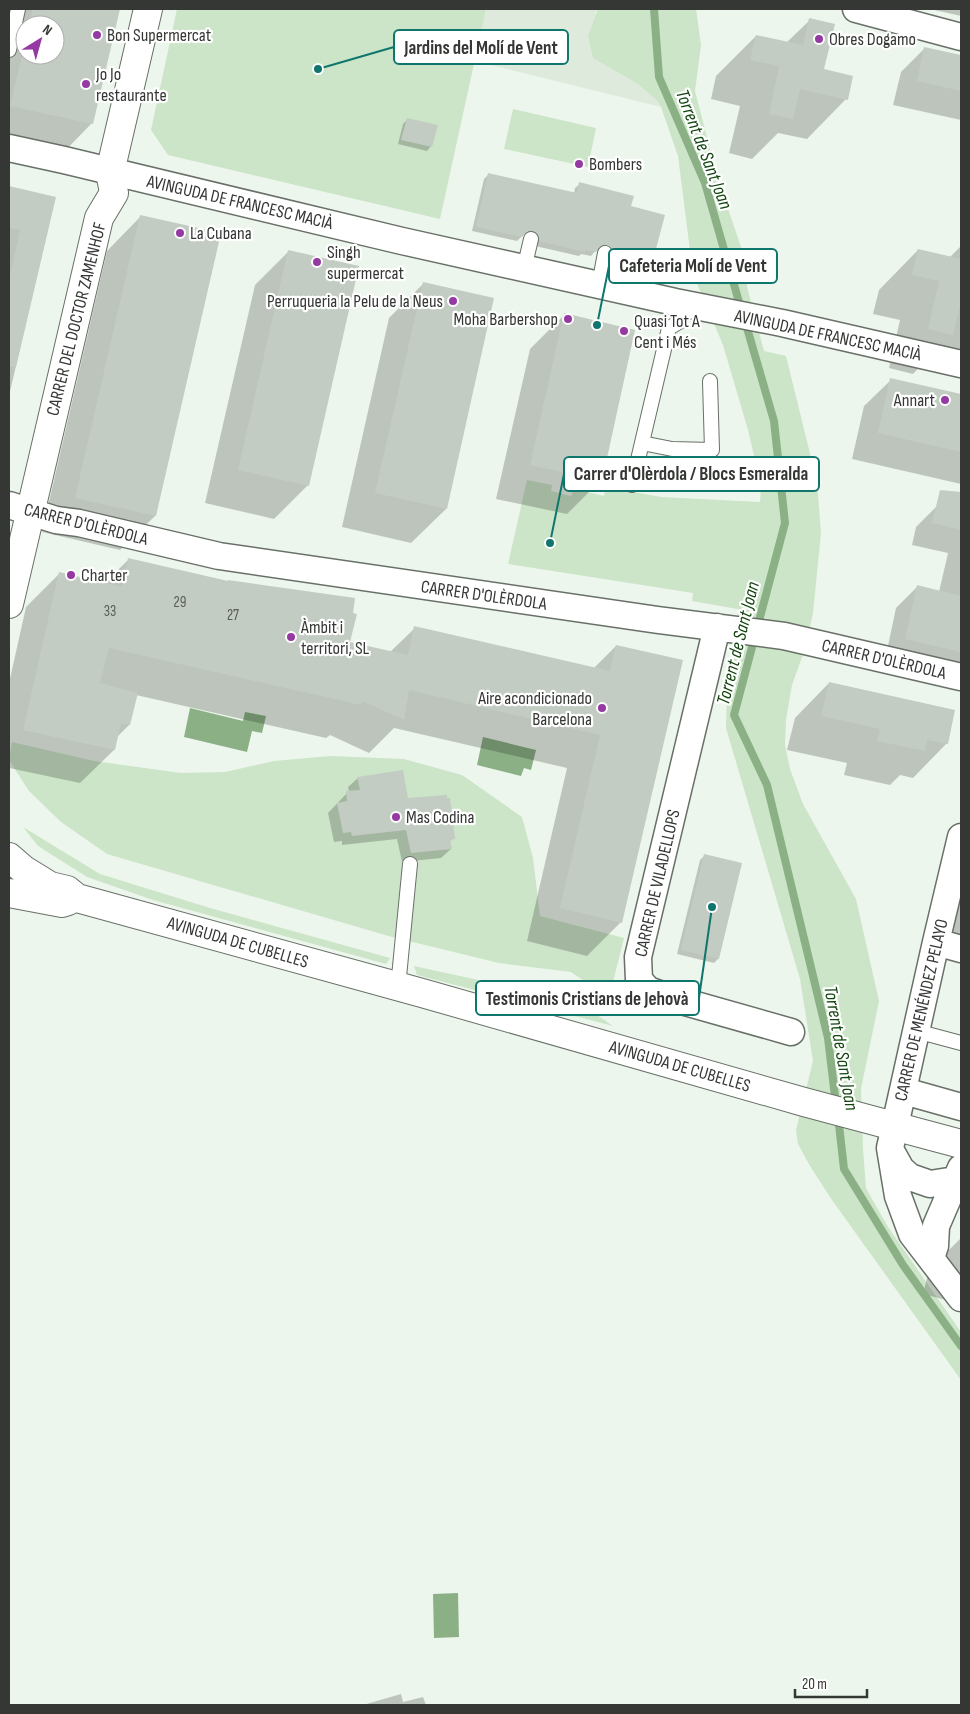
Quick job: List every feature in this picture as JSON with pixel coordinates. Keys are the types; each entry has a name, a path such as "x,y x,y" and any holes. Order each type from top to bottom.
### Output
{"street":[{"name":"CARRER DEL DOCTOR ZAMENHOF","path":"9,604 20,509 99,218 114,193 110,172 148,9"},
{"path":"856,9 961,38"},
{"name":"AVINGUDA DE FRANCESC MACIÀ","path":"9,148 524,269 782,323 961,364"},
{"name":"CARRER D'OLÈRDOLA","path":"20,509 56,520 79,523 219,556 807,641 961,677"},
{"name":"CARRER DE VILADELLOPS","path":"727,628 638,957 639,980 648,990 671,998 791,1032"},
{"name":"CARRER DE MENÉNDEZ PELAYO","path":"886,1131 904,1091 961,837"},
{"path":"9,857 24,870 50,886 67,890 77,898"},
{"path":"9,893 62,903 77,898"},
{"name":"AVINGUDA DE CUBELLES","path":"77,898 804,1102 886,1131 961,1144"},
{"path":"936,942 961,949"},
{"path":"904,1091 961,1107"},
{"path":"886,1131 900,1169 910,1177 930,1184 958,1174"},
{"path":"886,1131 898,1196 912,1234 961,1298"},
{"path":"932,1258 936,1226 958,1174"}],"lane":[{"path":"9,50 18,9"},
{"path":"524,269 531,239"},
{"path":"599,285 605,253"},
{"path":"632,485 669,328 679,322 685,304"},
{"path":"642,443 672,449 712,450 710,381"},
{"path":"398,987 410,864"},
{"path":"916,1031 961,1042"}],"shaded area":[{"path":"177,9 486,9 440,219 168,155 151,130"},
{"path":"486,9 598,9 595,14 628,77 649,92 661,107 474,61"},
{"path":"598,9 696,9 701,45 695,91 717,176 746,262 747,287 764,351 786,356 817,482 821,533 813,613 805,649 792,685 786,720 785,745 790,769 803,804 856,899 879,1001 861,1089 866,1188 888,1227 961,1332 961,1380 832,1200 798,1144 796,1130 813,1061 800,979 726,728 727,692 743,610 692,601 693,593 508,564 527,480 552,485 551,491 571,496 574,489 604,496 606,487 661,497 760,502 761,486 748,430 723,345 693,274 678,156 657,100 638,84 593,58 588,36"},
{"path":"513,109 596,128 588,167 504,149"},
{"path":"190,708 243,721 245,712 266,716 262,733 252,731 247,752 184,737"},
{"path":"483,737 536,750 531,770 524,768 521,776 477,765"},
{"path":"12,742 94,761 181,773 225,772 274,761 330,756 404,759 462,775 522,817 533,858 540,916 624,938 609,998 571,972 499,963 392,937 107,854 61,822 29,791 9,760"},
{"path":"23,827 100,874 210,908 390,958 386,964 153,900 87,877 38,846"},
{"path":"414,966 492,983 564,992 613,1026 417,975"},
{"path":"458,1593 459,1637 434,1638 433,1594"}],"building":[{"path":"33,9 120,9 93,124 10,106 20,65 65,65 65,15 32,15"},
{"path":"809,18 835,24 824,69 853,76 848,100 800,89 793,119 769,114 779,66 750,60 756,35 803,45"},
{"path":"924,47 961,55 961,91 917,81"},
{"path":"407,118 438,125 432,147 401,140"},
{"path":"488,173 577,193 579,182 634,196 631,206 665,215 652,264 614,255 613,250 607,245 602,245 596,252 585,250 585,252 539,241 537,233 532,230 525,233 522,237 476,227"},
{"path":"9,186 56,197 16,367 9,367 9,280 20,230 9,228"},
{"path":"140,215 221,233 156,516 75,498"},
{"path":"918,249 961,259 961,301 953,335 928,329 939,281 912,275"},
{"path":"288,250 359,266 309,486 238,470"},
{"path":"423,282 494,298 447,509 375,493"},
{"path":"564,313 635,330 602,481 530,465"},
{"path":"890,378 961,394 961,452 878,433"},
{"path":"940,490 961,492 961,530 932,523"},
{"path":"128,558 228,581 355,598 353,613 357,614 350,642 408,655 414,626 610,671 616,645 683,660 622,923 560,908 600,735 409,690 404,720 362,701 361,705 109,648 100,683 138,693 130,725 121,723 115,750 23,730 59,572 122,587"},
{"path":"917,585 961,596 961,652 905,639"},
{"path":"829,682 955,710 948,744 927,740 925,751 877,741 880,729 821,716"},
{"name":"Mas Codina","path":"403,770 408,798 447,795 447,798 450,798 455,839 450,840 452,849 411,853 406,830 352,836 351,832 343,833 337,803 347,801 346,791 360,790 357,777"},
{"path":"704,854 742,863 719,959 681,950"}],"waterway":[{"name":"Torrent de Sant Joan","path":"654,9 659,77 705,183 741,309"},
{"name":"Torrent de Sant Joan","path":"745,321 774,421 785,523 734,715 767,785 828,1038 836,1105"},
{"name":"Torrent de Sant Joan","path":"838,1116 844,1169 903,1265 961,1346"}],"place":[{"name":"Bon Supermercat","path":"97,35"},
{"name":"Obres Dogamo","path":"819,39"},
{"name":"Jardins del Molí de Vent","path":"318,69"},
{"name":"Jo Jo restaurante","path":"86,84"},
{"name":"Bombers","path":"579,164"},
{"name":"La Cubana","path":"180,233"},
{"name":"Singh supermercat","path":"317,262"},
{"name":"Perruqueria la Pelu de la Neus","path":"453,301"},
{"name":"Moha Barbershop","path":"568,319"},
{"name":"Cafeteria Molí de Vent","path":"597,325"},
{"name":"Quasi Tot A Cent i Més","path":"624,331"},
{"name":"Annart","path":"945,400"},
{"name":"Carrer d'Olèrdola / Blocs Esmeralda","path":"550,543"},
{"name":"Charter","path":"71,575"},
{"name":"Àmbit i territori, SL","path":"291,637"},
{"name":"Aire acondicionado Barcelona","path":"602,708"},
{"name":"Mas Codina","path":"396,817"},
{"name":"Testimonis Cristians de Jehovà","path":"712,907"}]}
